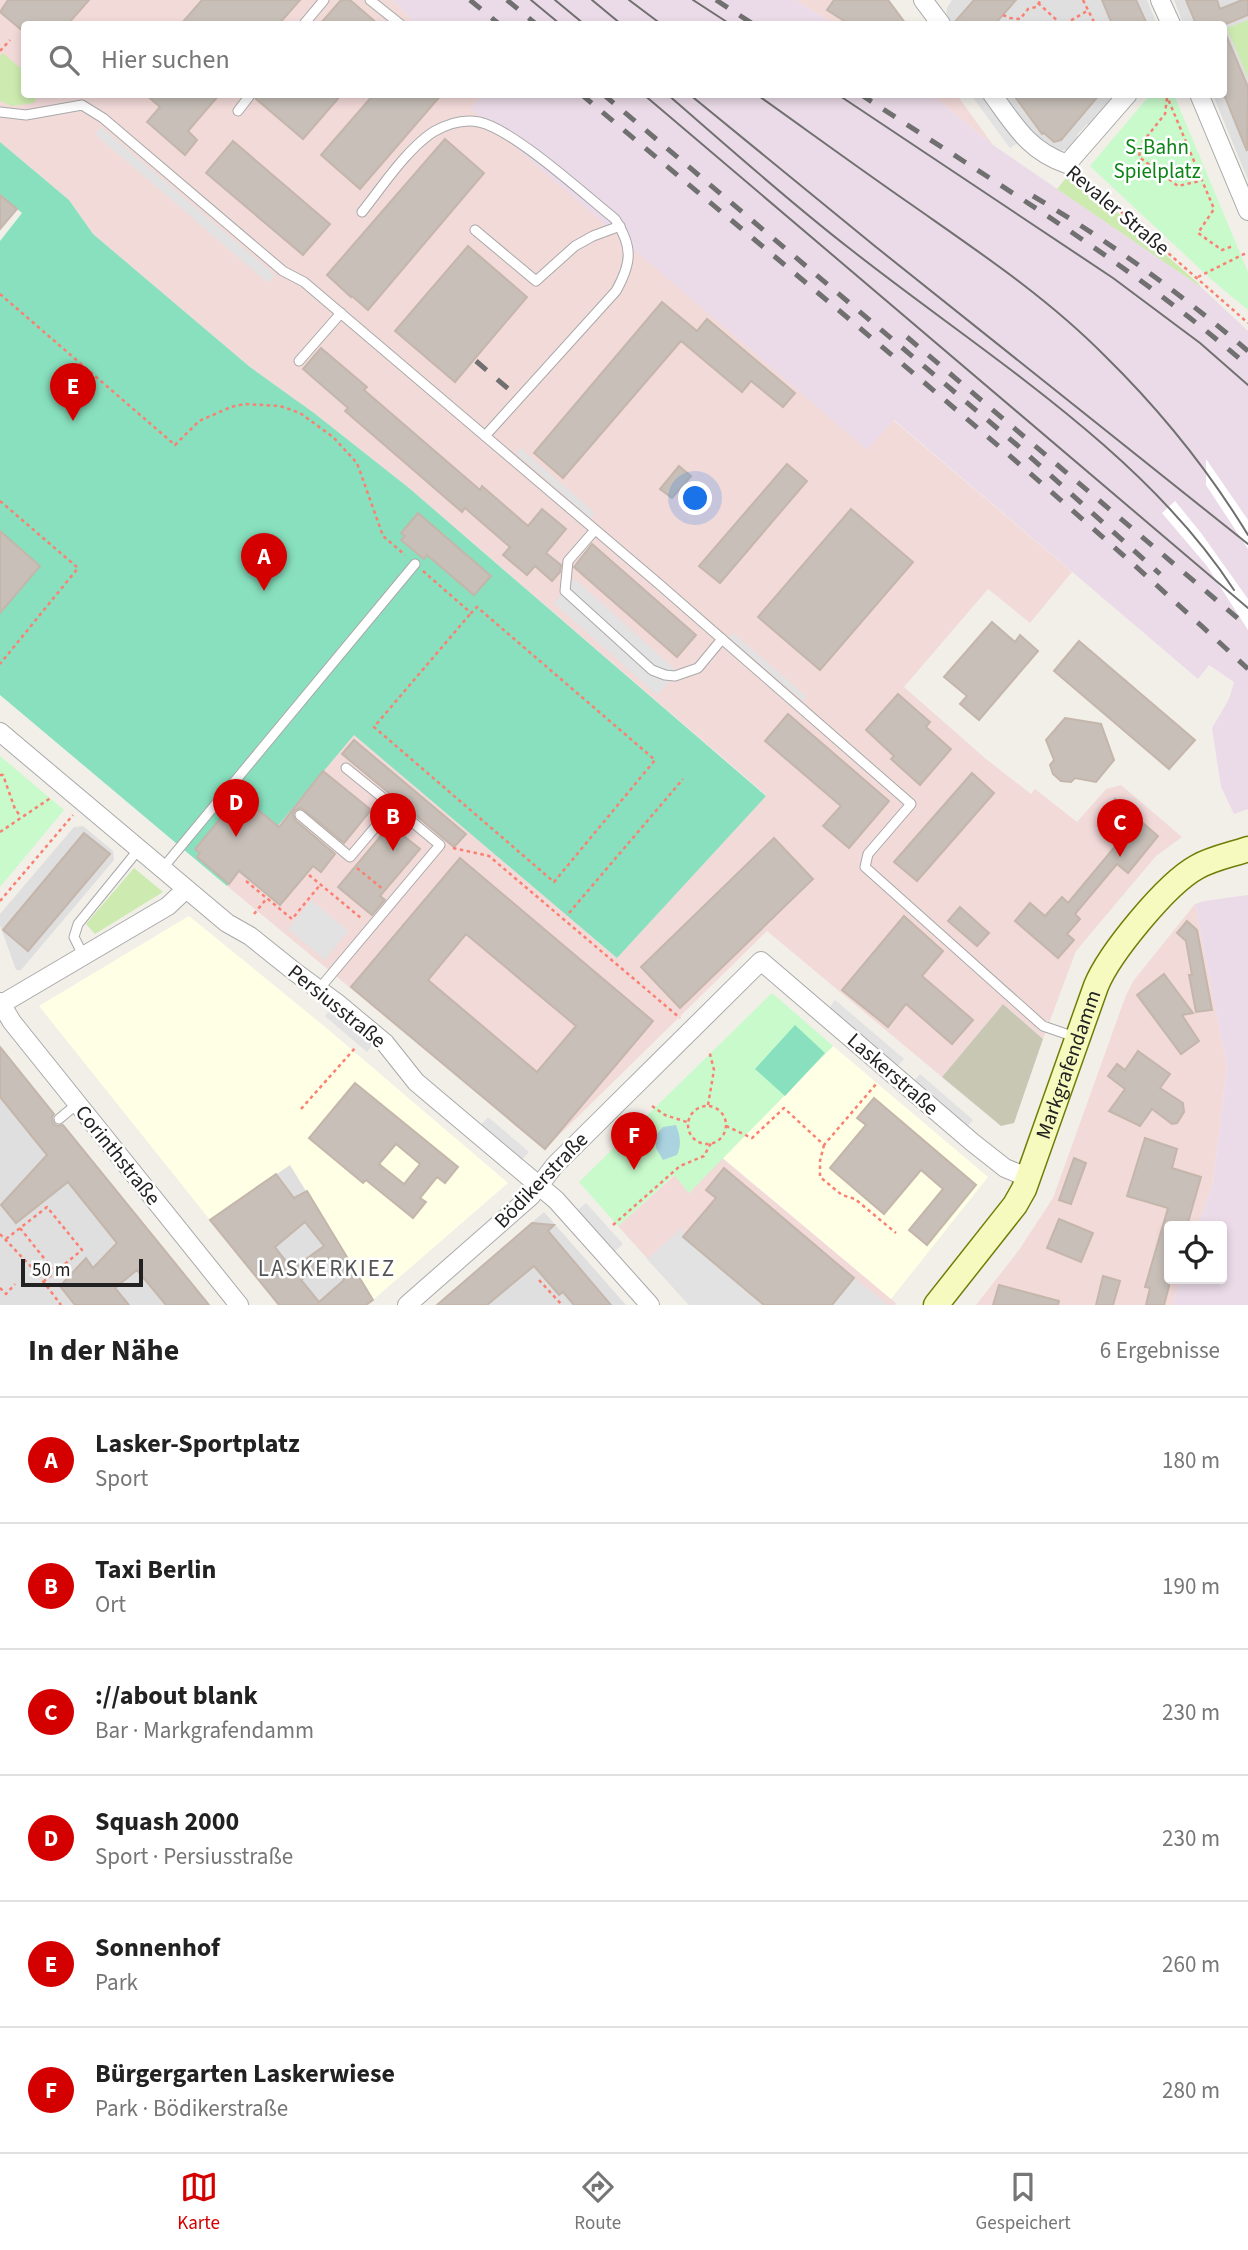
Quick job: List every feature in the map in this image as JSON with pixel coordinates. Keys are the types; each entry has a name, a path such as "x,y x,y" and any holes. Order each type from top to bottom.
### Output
{"main road":[{"name":"Markgrafendamm","path":"936,1305 1015,1205 1029,1178 1096,986 1106,965 1174,883 1211,860 1243,856"}],"street":[{"path":"1160,0 1170,21"},
{"name":"Revaler Straße","path":"995,98 1026,141 1055,160 1067,164"},
{"path":"1067,164 1125,98"},
{"path":"1201,98 1248,211"},
{"name":"Persiusstraße","path":"0,732 227,923 250,936 385,1043 416,1082 556,1200 650,1305"},
{"path":"0,1005 168,906 186,889"},
{"name":"Bödikerstraße","path":"407,1305 531,1196 555,1165 761,961"},
{"name":"Laskerstraße","path":"761,961 1005,1168 1029,1178"},
{"name":"Corinthstraße","path":"0,1005 239,1305"}],"lane":[{"path":"306,21 324,0"},
{"path":"370,0 396,21"},
{"path":"238,111 248,98"},
{"path":"0,112 26,115 82,105 103,118 283,271 304,282 341,313 722,639 911,804 868,854 865,867 1043,1026 1078,1038"},
{"path":"362,212 416,146 432,133 446,125 468,121 482,122 506,134 615,219 625,233 630,257 627,271 616,291 485,436"},
{"path":"475,230 536,281 575,246 620,226"},
{"path":"299,361 341,313"},
{"path":"594,530 568,561 565,591 652,670 675,676 698,668 722,639"},
{"path":"162,869 415,564"},
{"path":"319,989 440,845 346,768"},
{"path":"300,815 350,857 393,806"},
{"path":"83,955 74,937 78,924 139,849"},
{"path":"59,1119 77,1104"}],"path":[{"path":"1083,0 1093,21"},
{"path":"1003,15 1020,19 1028,9 1040,2 1060,21"},
{"path":"1069,21 1087,11"},
{"path":"0,51 10,40"},
{"path":"1167,98 1165,114 1141,144 1139,157 1178,186 1201,180"},
{"path":"1168,98 1214,209 1198,233 1222,250 1233,246"},
{"name":"Revaler Straße","path":"1067,164 1248,323"},
{"path":"1197,278 1248,252"},
{"path":"0,294 175,444 199,421 245,404 280,406 300,413 319,425 357,463 383,536 471,613"},
{"path":"0,501 78,568 0,664"},
{"path":"477,607 655,760 554,882 374,727 471,613 477,607"},
{"path":"0,775 3,775 15,808 22,818"},
{"path":"569,912 682,779"},
{"path":"0,832 54,794"},
{"path":"0,901 75,812"},
{"path":"440,845 489,856 693,1028"},
{"path":"350,857 348,860 394,899"},
{"path":"309,875 371,927"},
{"path":"246,881 292,919 320,885"},
{"path":"254,914 267,898"},
{"path":"301,1109 356,1047"},
{"path":"708,1106 714,1070 709,1050"},
{"path":"889,1070 824,1145 820,1177 842,1195 855,1199 896,1233"},
{"path":"726,1126 752,1138 789,1103"},
{"path":"652,1106 665,1115 688,1123"},
{"path":"708,1106 719,1110 726,1126 722,1137 705,1144 694,1139 688,1123 693,1112 708,1106"},
{"path":"784,1108 824,1145"},
{"path":"613,1225 680,1166 704,1156 711,1143"},
{"path":"6,1239 47,1207 82,1250 44,1282"},
{"path":"20,1228 55,1272"},
{"path":"0,1234 61,1305"},
{"path":"539,1280 562,1305"},
{"path":"0,1289 5,1294 15,1284"}],"shaded area":[{"path":"0,0 393,0 413,21 21,21 21,98 480,98 472,109 867,449 893,420 1072,572 1030,623 988,589 904,687 986,759 1031,794 1035,789 1077,822 1106,789 1121,785 1182,837 1156,856 1076,951 1043,1039 1003,1004 942,1077 767,931 545,1149 227,886 353,734 617,958 766,795 409,488 314,413 250,367 93,234 69,200 0,142"},
{"path":"393,0 796,0 828,21 413,21"},
{"path":"796,0 888,0 904,21 828,21"},
{"path":"952,0 1147,0 1156,21 950,21 947,8"},
{"path":"1174,0 1248,0 1248,180 1214,98 1227,98 1227,21 1182,21"},
{"path":"479,98 936,98 993,145 1201,287 1248,331 1248,809 1234,814 1221,787 1212,728 1229,699 1234,682 1209,665 1198,679 894,420 867,450 471,109"},
{"path":"936,98 959,98 993,145"},
{"path":"973,98 985,98 1018,143 1010,148"},
{"path":"1003,98 1113,98 1091,127 1087,124 1077,135 1080,139 1068,149 1053,149 1030,135"},
{"path":"101,127 275,275 268,283 95,134"},
{"path":"520,448 594,512 592,519 516,453"},
{"path":"575,579 678,672 657,695 554,603"},
{"path":"733,633 807,697 803,701 729,637"},
{"path":"83,826 113,851 114,860 21,970 16,970 0,925 0,914 74,827"},
{"path":"1248,895 1248,1305 1172,1305 1179,1284 1227,1284 1227,1221 1200,1221 1213,1182 1227,1066 1195,904"},
{"path":"311,900 348,931 325,960 288,929"},
{"path":"1195,904 1227,1066 1213,1182 1200,1221 1164,1221 1164,1284 1179,1284 1172,1305 976,1305 1019,1250 1053,1198 1126,995 1134,980"},
{"path":"189,916 324,1026 508,1183 373,1300 290,1165 210,1220 39,1006"},
{"path":"835,1000 904,1059 896,1068 829,1008"},
{"path":"1003,1004 1043,1039 1014,1123 1001,1126 942,1077"},
{"path":"332,1008 374,1043 367,1052 325,1016"},
{"path":"833,1046 988,1177 891,1299 723,1158"},
{"path":"0,1047 59,1119 209,1305 0,1305"},
{"path":"920,1074 973,1120 967,1127 913,1082"},
{"path":"488,1117 529,1152 521,1160 480,1126"},
{"path":"722,1158 896,1303 895,1305 689,1305 618,1226 675,1175 689,1193"},
{"path":"290,1164 373,1300 366,1305 279,1305 210,1220"},
{"path":"586,1203 623,1244 614,1252 577,1211"},
{"path":"544,1212 626,1305 436,1305"},
{"path":"683,1227 683,1237 763,1305 689,1305 647,1259"},
{"path":"854,1278 888,1305 832,1305"}],"green space":[{"path":"1248,20 1248,78 1227,28"},
{"path":"3,53 21,68 21,98 36,98 34,103 12,106 0,101 0,56"},
{"name":"S-Bahn Spielplatz","path":"1147,98 1175,98 1248,272 1248,310 1212,280 1090,166"},
{"path":"0,142 69,200 93,234 250,367 314,413 409,488 766,796 617,958 354,735 227,886 0,695 0,241 22,213 0,194"},
{"path":"1071,172 1198,283 1201,287 1057,189"},
{"path":"0,756 64,810 0,887"},
{"path":"134,868 163,892 95,934 86,924"},
{"path":"772,993 833,1046 689,1193 674,1175 618,1226 579,1182"},
{"path":"795,1025 825,1053 785,1096 755,1069"}],"water":[{"path":"676,1125 680,1140 679,1151 677,1155 663,1160 656,1148 655,1136 663,1127"}],"pier":[{"path":"1206,459 1248,520 1248,549 1206,485"},
{"path":"1175,501 1248,599 1248,630 1207,566 1162,513"}],"building":[{"path":"8,0 89,0 71,21 21,21 21,30 0,12"},
{"path":"202,0 300,0 282,21 184,21"},
{"path":"341,0 350,0 374,21 323,21"},
{"path":"834,0 888,0 904,21 844,21 827,10"},
{"path":"974,0 1016,0 998,21 956,21"},
{"path":"1102,0 1136,0 1146,21 1111,21"},
{"path":"1186,0 1217,0 1220,9 1248,0 1248,15 1227,24 1227,21 1195,21"},
{"path":"1227,37 1248,87 1247,151 1225,98"},
{"path":"150,98 217,98 188,131 197,140 185,155 147,122 160,107"},
{"path":"256,98 339,98 303,139"},
{"path":"371,98 439,98 360,189 321,155"},
{"path":"1016,98 1097,98 1061,140 1054,142 1042,134"},
{"path":"445,139 484,173 368,310 327,275"},
{"path":"233,141 330,224 303,255 206,173"},
{"path":"0,195 17,209 0,229"},
{"path":"468,246 527,297 455,382 395,331"},
{"path":"662,302 697,331 707,319 795,393 783,407 751,381 742,392 681,341 563,478 534,453"},
{"path":"321,348 367,387 364,390 480,490 482,486 528,526 542,509 566,529 546,553 561,565 560,572 552,581 535,566 527,575 503,555 510,547 465,508 462,512 345,411 348,408 303,369"},
{"path":"787,464 807,481 720,583 699,566"},
{"path":"679,466 691,476 672,498 660,489"},
{"path":"851,509 913,562 820,670 758,617"},
{"path":"418,513 491,576 474,595 427,555 424,559 401,540 405,536 401,533"},
{"path":"0,531 40,566 0,613"},
{"path":"592,544 696,635 677,657 574,567"},
{"path":"992,622 1015,642 1020,635 1038,651 979,720 960,704 967,696 944,677"},
{"path":"1079,641 1195,740 1169,769 1054,671"},
{"path":"898,694 930,722 926,727 951,749 920,785 891,759 894,756 866,730"},
{"path":"788,714 889,801 849,848 823,826 841,806 765,741"},
{"path":"1065,718 1101,724 1114,760 1096,782 1075,778 1071,782 1061,781 1053,774 1050,765 1054,760 1046,740"},
{"path":"354,740 466,834 454,847 342,754"},
{"path":"323,771 371,810 344,843 304,810 295,810 295,820 335,854 321,872 313,866 280,905 239,871 229,884 197,857 200,853 195,849 240,795 279,827"},
{"path":"972,773 994,793 917,881 894,862"},
{"path":"1115,799 1158,836 1128,873 1117,864 1075,914 1080,919 1067,934 1074,940 1058,958 1015,921 1030,903 1045,916 1062,897 1068,903 1123,837 1100,817"},
{"path":"390,825 420,849 380,896 385,900 372,915 338,887"},
{"path":"84,833 110,854 28,951 3,930"},
{"path":"774,838 813,879 680,1008 641,967"},
{"path":"460,858 653,1021 545,1149 351,987","holes":["466,934 576,1026 537,1072 428,980"]},
{"path":"960,907 989,933 977,946 948,921"},
{"path":"904,916 943,951 922,976 973,1020 952,1044 906,1004 888,1027 842,990"},
{"path":"1187,921 1197,930 1212,1010 1196,1012 1186,941 1177,933"},
{"path":"1164,974 1193,1013 1182,1015 1199,1041 1181,1054 1137,995"},
{"path":"0,1047 54,1114 53,1123 57,1126 63,1125 209,1305 166,1305 137,1270 115,1288 129,1305 75,1305 60,1286 86,1258 93,1268 117,1243 68,1182 16,1223 1,1205 47,1155 0,1097"},
{"path":"1138,1051 1170,1074 1160,1088 1183,1103 1184,1112 1177,1123 1172,1124 1152,1109 1140,1126 1109,1111 1125,1089 1108,1076 1117,1064 1125,1070"},
{"path":"355,1083 458,1167 445,1183 437,1177 420,1198 426,1202 413,1218 366,1180 363,1183 309,1138","holes":["396,1144 420,1164 404,1184 379,1164"]},
{"path":"874,1098 976,1185 927,1245 909,1230 943,1189 921,1170 884,1214 830,1168 866,1125 857,1118"},
{"path":"1145,1138 1177,1149 1172,1168 1201,1177 1188,1221 1164,1221 1168,1208 1127,1196"},
{"path":"1074,1158 1086,1163 1071,1204 1059,1200"},
{"path":"724,1168 854,1278 832,1305 764,1305 683,1237 716,1198 706,1190"},
{"path":"276,1174 294,1198 307,1191 373,1300 366,1305 279,1305 210,1220","holes":["305,1222 324,1246 292,1269 275,1247","329,1258 344,1280 319,1302 301,1280"]},
{"path":"1059,1219 1093,1233 1081,1262 1047,1248"},
{"path":"1164,1222 1164,1284 1169,1286 1164,1305 1146,1305 1150,1288 1145,1287"},
{"path":"532,1223 554,1225 548,1231 611,1305 574,1305 563,1292 559,1295 534,1266 487,1305 437,1305"},
{"path":"1103,1276 1120,1281 1113,1305 1096,1305"},
{"path":"999,1285 1059,1301 1058,1305 993,1305"}],"tram line":[{"path":"531,0 556,21"},
{"path":"555,0 580,21"},
{"path":"592,0 617,21"},
{"path":"629,0 657,21"},
{"path":"693,0 725,21"},
{"path":"648,98 1248,608"},
{"path":"672,98 826,229 1056,405 1106,447 1154,492 1197,539 1234,590"},
{"path":"694,98 1248,544"},
{"path":"762,98 987,258 1037,295 1083,335 1145,397 1182,441 1217,487 1248,535"},
{"path":"843,98 1113,278 1200,343 1248,385"}],"railway":[{"path":"470,0 495,21"},
{"path":"507,0 532,21"},
{"path":"716,0 748,21"},
{"path":"586,98 1002,449 1248,669"},
{"path":"608,98 1017,445 1160,574"},
{"path":"866,98 1108,257 1203,328 1248,366"},
{"path":"1033,196 1144,269 1248,351"},
{"path":"907,337 1248,627"},
{"path":"476,361 512,392"}],"place":[{"name":"Sonnenhof","path":"73,421"},
{"name":"Lasker-Sportplatz","path":"264,591"},
{"name":"Squash 2000","path":"236,837"},
{"name":"Taxi Berlin","path":"393,851"},
{"name":"://about blank","path":"1120,857"},
{"name":"Bürgergarten Laskerwiese","path":"634,1170"}],"district":[{"name":"LASKERKIEZ","path":"327,1268"}]}
